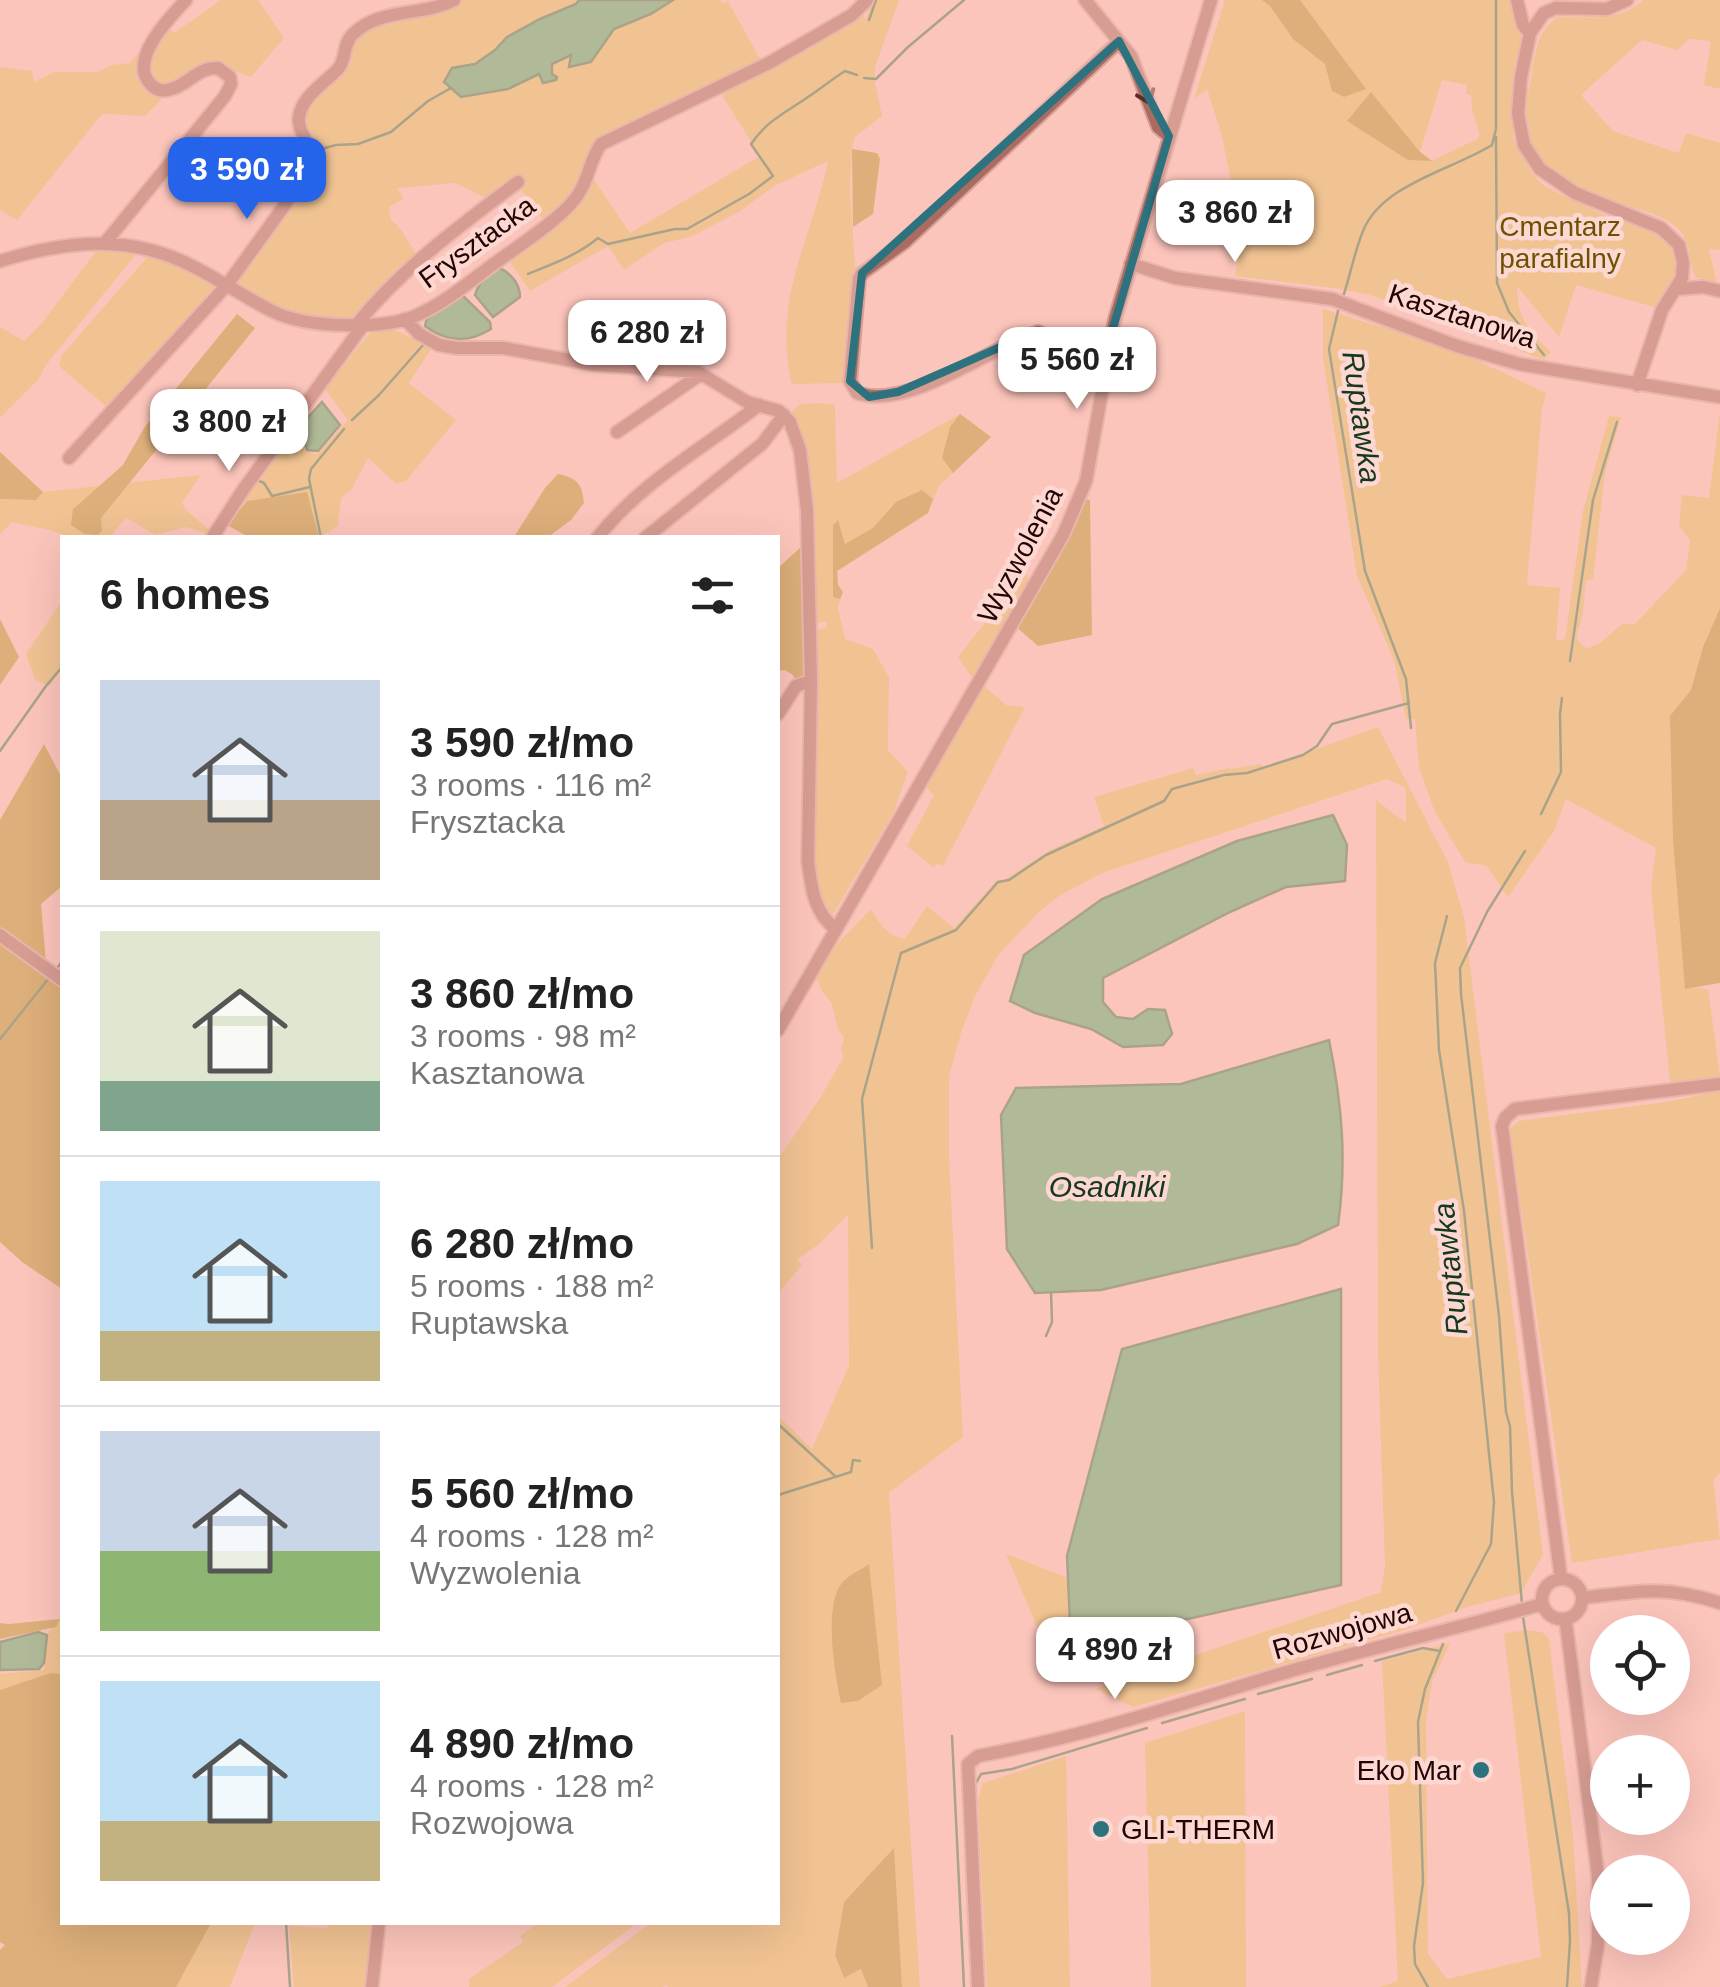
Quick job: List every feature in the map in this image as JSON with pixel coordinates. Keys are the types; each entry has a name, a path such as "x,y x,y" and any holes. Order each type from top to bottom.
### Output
{"street":[{"path":"104,244 230,89 230,77 218,68 203,70 163,91 154,88 145,75 145,59 153,41 186,0"},
{"path":"69,458 227,285 274,220 311,164 313,152 300,128 300,112 312,92 342,64 350,36 393,14 438,8 454,0"},
{"name":"Frysztacka","path":"0,261 50,247 126,244 190,264 273,312 295,320 361,324 405,319 454,294 560,213 579,194 601,144 769,63 852,15 867,0"},
{"path":"1085,0 1131,56 1158,127 1168,136"},
{"name":"Wyzwolenia","path":"780,1027 1070,521 1085,484 1110,342 1131,264 1211,0"},
{"path":"1516,0 1523,25 1530,33"},
{"path":"1627,0 1607,9 1556,8 1544,13 1530,33 1518,114 1520,131 1540,169 1562,185 1609,208 1661,228 1679,245 1682,278 1662,310 1637,386"},
{"path":"1110,342 1063,345 1038,332 930,383 898,392 868,398 856,393 850,381 862,273 888,256 944,207 1119,41"},
{"path":"214,535 361,324 395,283 449,233 518,182"},
{"name":"Kasztanowa","path":"1131,264 1175,278 1332,300 1518,364 1720,398"},
{"path":"1677,289 1703,286 1720,291"},
{"path":"405,319 419,334 439,345 504,348 596,365 693,371 736,396 770,406 784,415 798,442 806,493 811,681 808,861 822,917 836,929"},
{"path":"616,432 702,374"},
{"path":"599,535 617,512 649,485 760,405"},
{"path":"650,535 762,444 784,415"},
{"path":"780,711 796,686 811,681"},
{"path":"0,934 60,979"},
{"path":"1562,1579 1504,1118 1515,1109 1720,1084"},
{"path":"1556,1580 1574,1582 1582,1598 1579,1610 1569,1618 1530,1607 1556,1580"},
{"path":"1582,1598 1677,1590 1720,1603"},
{"name":"Rozwojowa","path":"978,1987 968,1764 978,1756 1152,1715 1369,1649 1530,1607"},
{"path":"1562,1619 1566,1623 1598,1876 1598,1943 1591,1987"},
{"path":"372,1987 379,1925"}],"highlighted area":[{"path":"1119,41 1169,136 1109,342 1063,345 1037,331 898,392 869,397 850,381 862,273"}],"green space":[{"path":"221,0 258,0 284,38 251,77 216,64 180,80 145,116 102,114 17,220 0,210 0,67 32,71 34,82 54,72 97,72 130,63 164,21 174,33"},
{"path":"461,0 720,0 723,4 728,1 760,59 598,140 572,194 543,219 522,190 500,205 456,183 397,188 404,199 389,207 391,220 404,234 414,257 353,320 306,317 277,309 231,284 311,158 295,129 352,30 452,6"},
{"path":"872,0 899,0 875,67 882,116 855,137 852,148 850,191 856,279 843,383 792,384 787,353 790,297 828,161 774,186 739,212 690,237 664,243 624,270 608,246 530,291 508,259 559,222 584,198 592,177 630,233 760,156 721,94 862,14 866,19"},
{"name":"Cmentarz parafialny","path":"1225,0 1512,0 1524,39 1513,103 1513,139 1532,173 1544,186 1613,219 1645,224 1665,236 1678,254 1678,277 1658,308 1576,285 1559,337 1517,286 1526,324 1551,352 1544,360 1367,294 1235,276 1242,240 1222,136 1207,89 1194,99","holes":["1442,80 1467,85 1466,94 1471,95 1480,134 1432,161 1420,152"]},
{"path":"1643,0 1720,0 1720,89 1704,85 1711,41 1689,39 1677,50 1642,40 1581,95 1613,131 1679,153 1686,133 1720,143 1720,250 1709,249 1717,284 1695,277 1686,239 1677,228 1558,174 1529,139 1527,101 1536,52 1545,29 1558,17 1614,15"},
{"path":"96,251 137,253 46,365 39,379 0,418 0,327 24,341"},
{"path":"149,255 183,268 217,288 108,408 59,366 62,355"},
{"path":"1323,309 1382,327 1384,323 1546,393 1527,585 1560,588 1556,641 1565,639 1583,511 1609,416 1621,417 1605,473 1593,579 1586,580 1576,638 1586,649 1600,643 1622,624 1635,624 1686,570 1690,540 1679,526 1682,495 1709,498 1720,411 1720,608 1703,647 1689,699 1688,987 1708,989 1720,1076 1670,1083 1651,888 1656,848 1566,799 1554,831 1508,897 1487,866 1465,862 1434,810 1419,767 1415,719 1406,719 1394,660 1357,576 1323,358"},
{"path":"372,330 400,332 432,348 409,383 456,420 406,481 396,484 368,458 351,490 341,498 338,526 323,535 245,535 227,525 247,501 242,496 296,424 305,451 317,454 348,420 325,389"},
{"path":"800,404 835,405 837,483 960,414 991,437 939,486 928,513 837,571 843,592 838,607 845,639 873,649 889,677 888,750 908,772 894,812 831,918 823,912 813,876 813,631 827,627 827,621 813,623 811,533 789,414"},
{"path":"201,475 182,503 209,530 206,533 186,527 156,535 126,518 112,535 63,535 12,522 0,534 0,499 35,500 43,492"},
{"path":"1024,567 1029,581 973,679 958,657 1022,576"},
{"path":"60,604 60,671 50,686 35,680 26,654"},
{"path":"982,684 1006,705 1025,707 943,866 938,863 934,868 907,846 934,795 924,785"},
{"path":"1378,727 1448,862 1464,917 1543,1555 1521,1593 1404,1630 1133,1707 1096,1689 1381,1592 1385,1565 1378,1354 1376,800 1406,823 1406,788 1387,779 1102,873 1059,896 999,954 974,998 949,1077 949,1157 963,1437 889,1493 920,1987 902,1987 893,1849 844,1902 835,1955 844,1978 861,1969 868,1987 565,1987 648,1925 780,1925 780,1418 812,1449 849,1366 848,1215 797,1260 802,1265 780,1291 780,1156 843,1058 843,1035 813,969 871,909 889,932 905,939 927,906 954,928 998,879 1002,881 1050,850 1104,826 1094,797 1193,768 1196,775 1261,764 1263,768"},
{"path":"1720,1091 1720,1473 1713,1480 1720,1539 1572,1563 1510,1129 1519,1121"},
{"path":"1006,1554 1071,1579 1153,1624 1156,1657 1083,1672 1053,1664"},
{"path":"60,1617 60,1674 49,1673 0,1690 0,1674 44,1670 48,1633"},
{"path":"1542,1632 1549,1639 1573,1835 1582,1987 1379,1987 1398,1981 1382,1661 1450,1643 1432,1682 1426,1719 1428,1954 1447,1979 1541,1957 1504,1633"},
{"path":"1245,1711 1246,1987 1151,1987 1145,1743"},
{"path":"1066,1756 1070,1987 987,1987 978,1800 983,1783"},
{"path":"208,1925 254,1925 230,1987 172,1987"},
{"path":"372,1925 366,1987 294,1987 289,1926"},
{"path":"535,1925 634,1925 552,1987 469,1987 469,1979 523,1942 520,1936"}],"shaded area":[{"path":"1262,0 1300,0 1366,89 1344,97 1332,91 1325,64 1293,39"},
{"path":"1371,92 1420,152 1432,161 1408,160 1347,121"},
{"path":"852,149 877,153 880,159 873,214 853,227"},
{"path":"237,314 255,328 101,518 102,531 98,535 85,534 71,525 73,509 123,465 144,428"},
{"path":"960,414 991,437 953,473 942,458 950,427"},
{"path":"0,452 43,492 36,500 0,499"},
{"path":"558,474 570,477 582,491 584,503 571,520 551,535 515,535"},
{"path":"922,490 933,499 928,513 837,571 843,592 840,599 833,597 833,525 838,520 845,544 873,528 896,502"},
{"path":"307,492 318,535 245,535 227,525 247,501"},
{"path":"1086,499 1090,500 1092,635 1038,646 1015,626"},
{"path":"801,547 807,678 796,682 793,675 780,671 780,566"},
{"path":"1720,608 1720,983 1685,989 1673,839 1670,716 1691,690 1703,647"},
{"path":"0,619 19,657 0,685"},
{"path":"44,744 60,774 60,888 41,904 47,974 60,984 60,1288 0,1242 0,820"},
{"path":"869,1564 882,1685 858,1701 841,1703 832,1641 833,1607 842,1583"},
{"path":"60,1619 56,1627 0,1639 0,1623"},
{"path":"50,1673 60,1674 60,1925 210,1925 176,1987 0,1987 0,1950 5,1945 0,1942 0,1690"},
{"path":"894,1848 902,1987 868,1987 861,1969 844,1978 835,1955 844,1902"}],"water":[{"path":"579,0 673,0 614,29 591,62 569,67 571,55 552,64 556,80 543,83 539,74 508,89 461,97 444,82 452,68 475,64 507,37"},
{"path":"499,268 514,279 520,297 493,317 475,295 481,282"},
{"path":"462,295 490,322 491,329 458,339 425,326 427,318"},
{"path":"322,402 340,425 318,451 307,450 300,426"},
{"path":"1333,815 1347,845 1345,881 1286,887 1103,978 1103,1002 1116,1017 1133,1019 1148,1009 1165,1010 1172,1034 1163,1045 1123,1047 1091,1029 1035,1013 1010,1001 1024,955 1102,899 1237,841"},
{"name":"Osadniki","path":"1329,1040 1342,1132 1338,1225 1297,1244 1101,1290 1035,1293 1007,1249 1001,1115 1016,1088 1181,1084"},
{"path":"1341,1289 1341,1585 1071,1645 1067,1556 1122,1349"},
{"path":"38,1632 47,1635 44,1663 39,1669 0,1670 0,1642"}],"waterway":[{"path":"869,20 876,0"},
{"path":"864,78 876,79 964,0"},
{"name":"Ruptawka","path":"1342,300 1360,239 1372,215 1402,190 1492,145 1496,129 1496,0"},
{"path":"528,274 598,238 608,244 687,229 749,194 773,176 751,144 763,129 845,71 857,75"},
{"path":"321,149 358,144 391,132 428,101 451,88"},
{"path":"1496,137 1497,283 1509,312 1544,355"},
{"name":"Ruptawka","path":"1339,307 1329,349 1365,571 1406,679 1411,728"},
{"path":"352,420 423,345"},
{"path":"1570,661 1593,500 1617,422"},
{"path":"320,535 309,479 311,469 344,429"},
{"path":"257,480 264,483 272,496 310,487"},
{"path":"0,751 60,669"},
{"path":"1541,814 1561,772 1562,698"},
{"path":"872,1248 862,1099 901,953 956,930 998,882 1009,880 1046,855 1164,801 1172,789 1247,773 1303,755 1317,746 1332,724 1409,703"},
{"path":"1522,1604 1510,1426 1460,968 1487,912 1525,851"},
{"name":"Ruptawka","path":"1447,916 1435,963 1439,1050 1464,1211 1494,1502 1491,1544 1456,1611"},
{"path":"0,1039 49,978"},
{"path":"1046,1336 1052,1322 1051,1292"},
{"path":"780,1426 835,1476"},
{"path":"780,1494 851,1472 853,1460 860,1461"},
{"path":"1523,1617 1569,1913 1567,1987"},
{"name":"Ruptawka","path":"1428,1987 1415,1964 1414,1946 1423,1883 1418,1722 1425,1689 1443,1644"},
{"path":"1375,1661 1423,1648 1440,1651"},
{"path":"1327,1675 1362,1665"},
{"path":"1258,1694 1312,1679"},
{"path":"1162,1723 1245,1699"},
{"path":"976,1783 981,1774 1012,1769 1147,1728"},
{"path":"952,1736 964,1987"},
{"path":"286,1925 290,1987"}],"place":[{"name":"Eko Mar","path":"1481,1770"},
{"name":"GLI-THERM","path":"1101,1829"}]}
